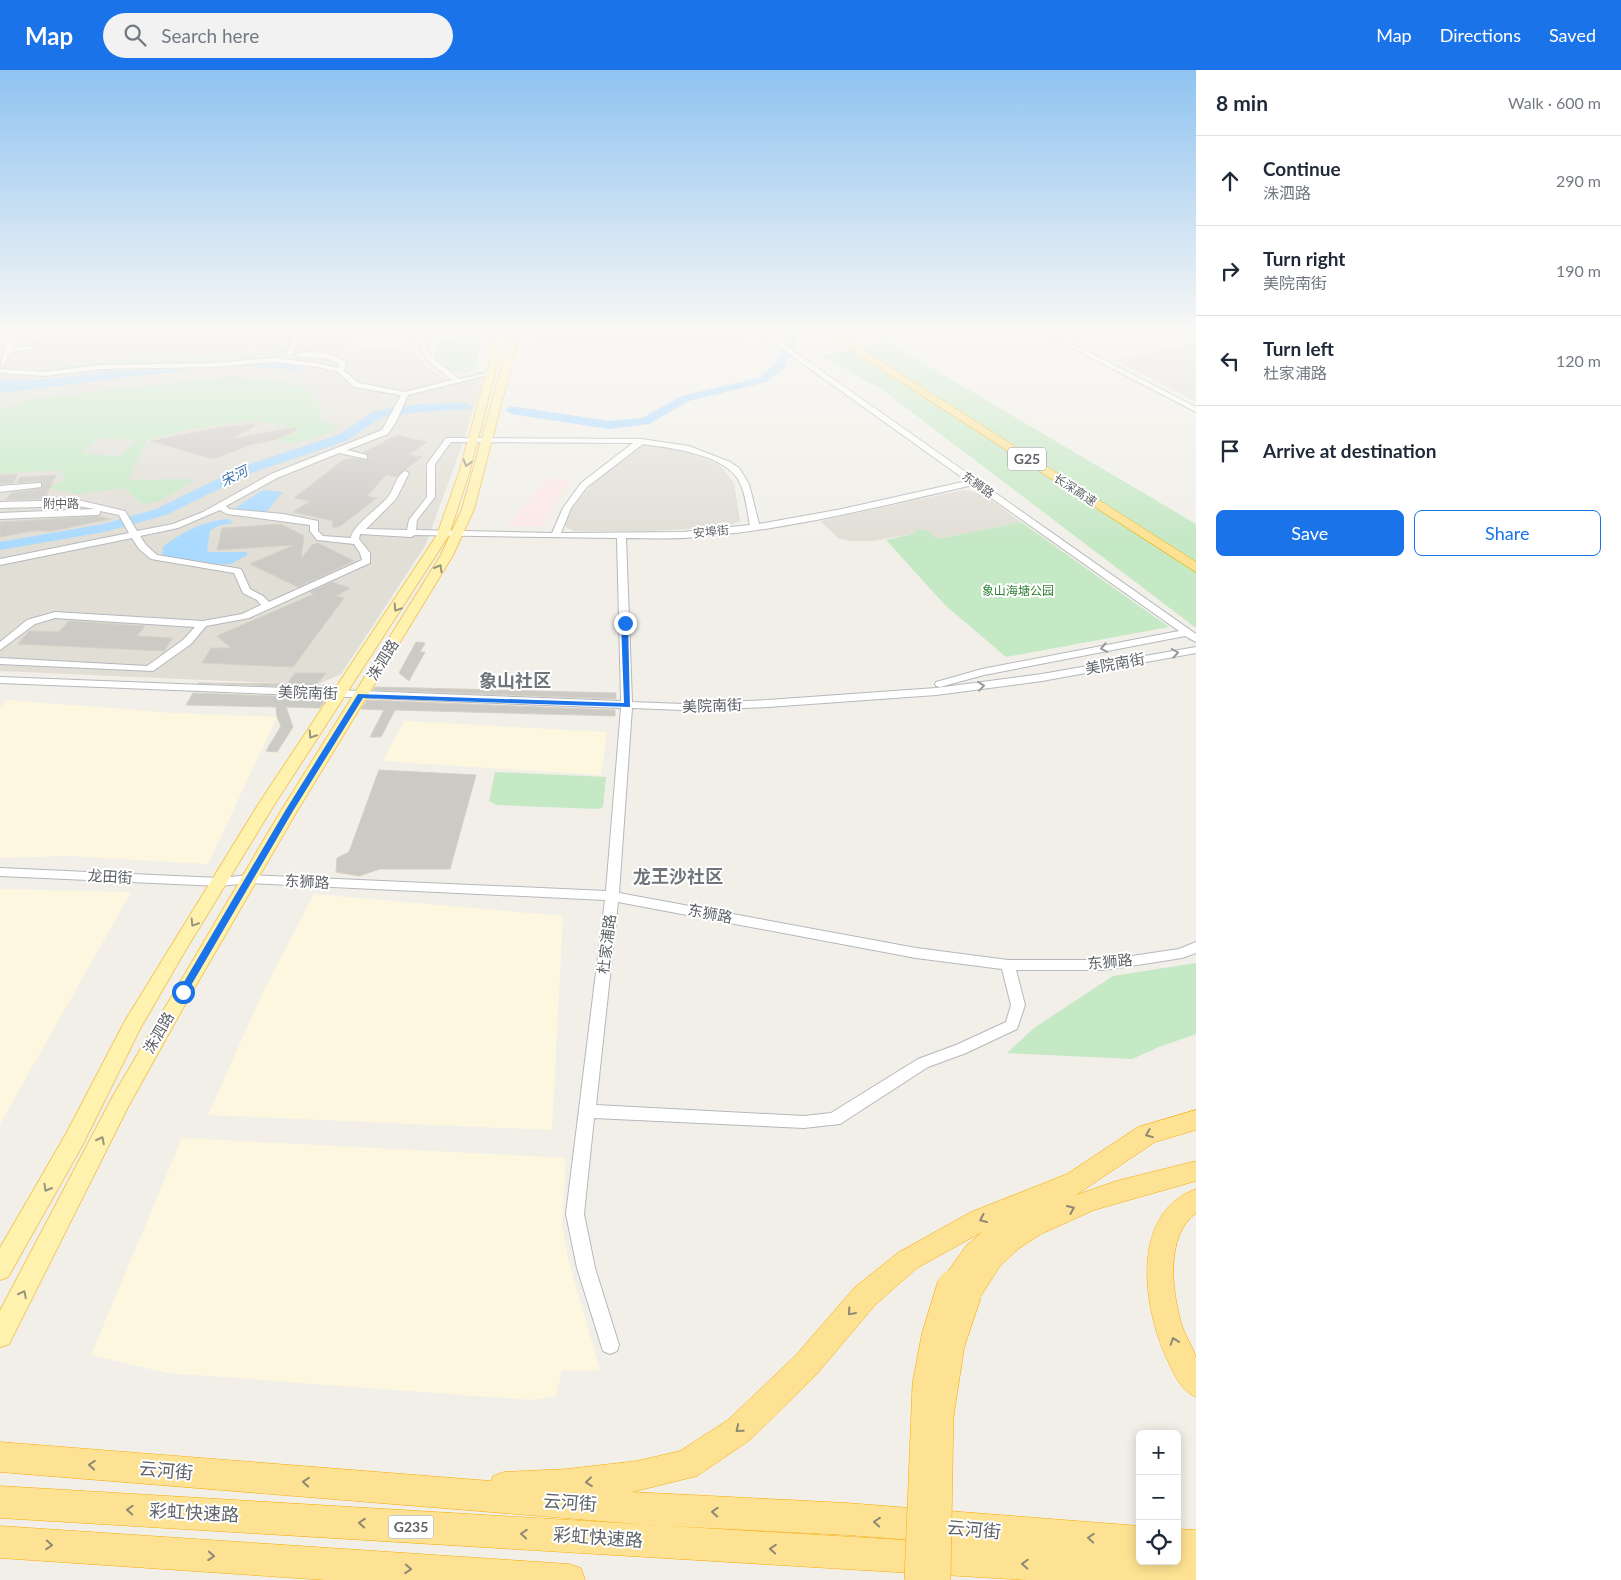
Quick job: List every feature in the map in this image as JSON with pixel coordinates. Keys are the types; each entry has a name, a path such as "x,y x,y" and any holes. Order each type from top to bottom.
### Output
{"highway":[{"name":"长深高速","path":"943,401 1196,568"},
{"name":"长深高速","path":"947,401 1196,558"},
{"path":"919,1580 927,1384 936,1337 975,1254 1001,1232 1147,1134 1196,1120"},
{"path":"936,1580 939,1416 960,1289 992,1257 1020,1234 1042,1222 1117,1190 1196,1171"},
{"path":"424,1491 567,1484 637,1476 686,1465 739,1430 806,1365 865,1296 908,1260 980,1220 1076,1181"},
{"path":"1196,1200 1180,1210 1166,1235 1160,1260 1161,1292 1172,1336 1184,1368 1196,1383"},
{"name":"云河街","path":"0,1458 650,1509 847,1519 1136,1542"},
{"name":"彩虹快速路","path":"0,1502 1196,1574"},
{"path":"0,1542 569,1580"},
{"path":"1181,1544 1196,1546"}],"main road":[{"name":"洙泗路","path":"0,1270 74,1140 132,1026 219,882 443,535 473,440 483,401"},
{"name":"洙泗路","path":"0,1336 120,1102 289,811 415,610 457,534 468,509 497,401"}],"street":[{"path":"0,562 133,532 175,526 206,514 274,476 385,432 402,401"},
{"name":"东狮路","path":"861,401 1196,639"},
{"path":"1179,401 1196,410"},
{"path":"411,534 413,520 431,497 431,464 449,440 640,442 686,448 732,467 745,484 755,527"},
{"path":"555,536 567,508 584,485 640,442"},
{"path":"341,451 364,457"},
{"path":"0,647 32,622 55,615 203,624 231,620 267,606 367,561 366,553 357,536 393,497 405,473"},
{"name":"安埠街","path":"220,506 227,511 290,518 315,523 314,532 320,538 411,534 621,537 683,535 755,527 842,512 975,482"},
{"name":"附中路","path":"0,489 38,486"},
{"name":"附中路","path":"0,506 78,503 122,513"},
{"path":"0,516 122,513 142,547 154,557 238,571 246,591 260,598 267,606"},
{"name":"杜家浦路","path":"610,1346 586,1268 575,1214 612,896 628,706 621,537"},
{"path":"0,661 148,669 187,642 203,624"},
{"name":"美院南街","path":"915,692 982,672 1186,633"},
{"name":"美院南街","path":"0,680 361,696 683,707 772,704 1021,681 1196,650"},
{"name":"龙田街","path":"0,872 219,882"},
{"name":"东狮路","path":"219,882 250,879 612,896 916,953 1008,965 1105,965 1182,953 1196,947"},
{"path":"587,1111 804,1122 834,1119 923,1063 962,1049 1012,1025 1018,1005 1008,965"}],"shaded area":[{"path":"0,401 476,401 425,546 341,674 316,685 0,671"},
{"path":"643,444 689,452 720,465 734,483 740,521 725,527 652,531 574,531 564,526 572,508 592,484"},
{"path":"547,479 572,479 541,526 507,526"},
{"path":"963,490 980,492 1021,522 938,539 927,530 918,529 912,534 872,541 849,541 838,538 820,521"},
{"path":"7,700 173,713 277,717 208,864 68,856 0,858 0,707"},
{"path":"404,721 607,732 601,775 383,761"},
{"path":"0,889 131,892 0,1124"},
{"path":"314,894 563,916 552,1130 208,1115 263,992"},
{"path":"182,1138 566,1158 562,1224 568,1260 600,1370 562,1371 556,1396 531,1400 167,1373 91,1355"}],"green space":[{"path":"23,401 317,401 323,421 339,428 310,440 286,442 278,441 300,430 254,420 186,430 147,440 128,480 190,479 193,482 157,502 143,504 124,488 76,494 46,487 67,480 58,470 0,474 0,409 23,404","holes":["99,438 137,440 119,457 91,454 82,452"]},
{"path":"898,401 988,401 1196,524 1196,628"},
{"name":"象山海塘公园","path":"1021,522 1169,627 1006,657 945,605 886,540 912,534 918,529 927,530 938,539"},
{"path":"495,772 606,777 603,807 598,809 497,805 489,801"},
{"path":"1196,963 1196,1034 1132,1059 1007,1053 1034,1028 1113,976"}],"water":[{"path":"263,490 283,492 266,512 235,508"},
{"path":"229,519 233,523 218,526 210,531 207,550 210,552 247,552 247,555 231,564 169,559 162,555 163,547 178,536 203,524"}],"building":[{"path":"254,424 255,426 231,439 296,427 297,430 275,440 250,445 214,459 150,441 220,427"},
{"path":"397,435 427,442 408,455 422,457 396,477 386,475 367,496 377,498 339,527 332,527 333,521 293,512 310,501 294,498 343,460 353,458 368,460 368,454 364,452"},
{"path":"17,474 14,483 0,484 0,475"},
{"path":"56,475 45,499 6,500 11,493 42,488 41,481 17,483 20,477"},
{"path":"99,516 111,519 52,531 33,531 0,537 0,522"},
{"path":"281,524 304,536 301,559 312,545 318,543 354,561 298,587 250,564 294,545 217,550 222,528"},
{"path":"332,582 350,588 336,596 344,598 293,667 202,663 211,648 231,648 217,636 314,594 310,592"},
{"path":"69,621 145,626 137,636 173,638 164,651 18,644 29,631 59,632"},
{"path":"416,642 425,643 420,652 425,652 409,681 399,673"},
{"path":"295,673 326,673 316,685 335,686 333,688 198,683 287,684"},
{"path":"375,687 616,693 616,699 373,690"},
{"path":"193,693 327,698 320,708 286,707 293,727 277,752 266,751 281,726 277,717 276,707 186,705"},
{"path":"367,700 615,710 615,716 395,710 381,737 370,737 384,710 361,709"},
{"path":"379,770 476,775 450,869 380,869 359,876 336,872 337,858 349,852"}],"waterway":[{"name":"宋河","path":"511,410 609,425 645,421 679,401"},
{"name":"宋河","path":"0,546 104,528 161,512 249,469 342,438 379,414 420,408 466,407"}],"district":[{"name":"象山社区","path":"515,681"},
{"name":"龙王沙社区","path":"678,877"}],"route":[{"path":"183,992 289,811 361,696 628,706 625,623"}]}
